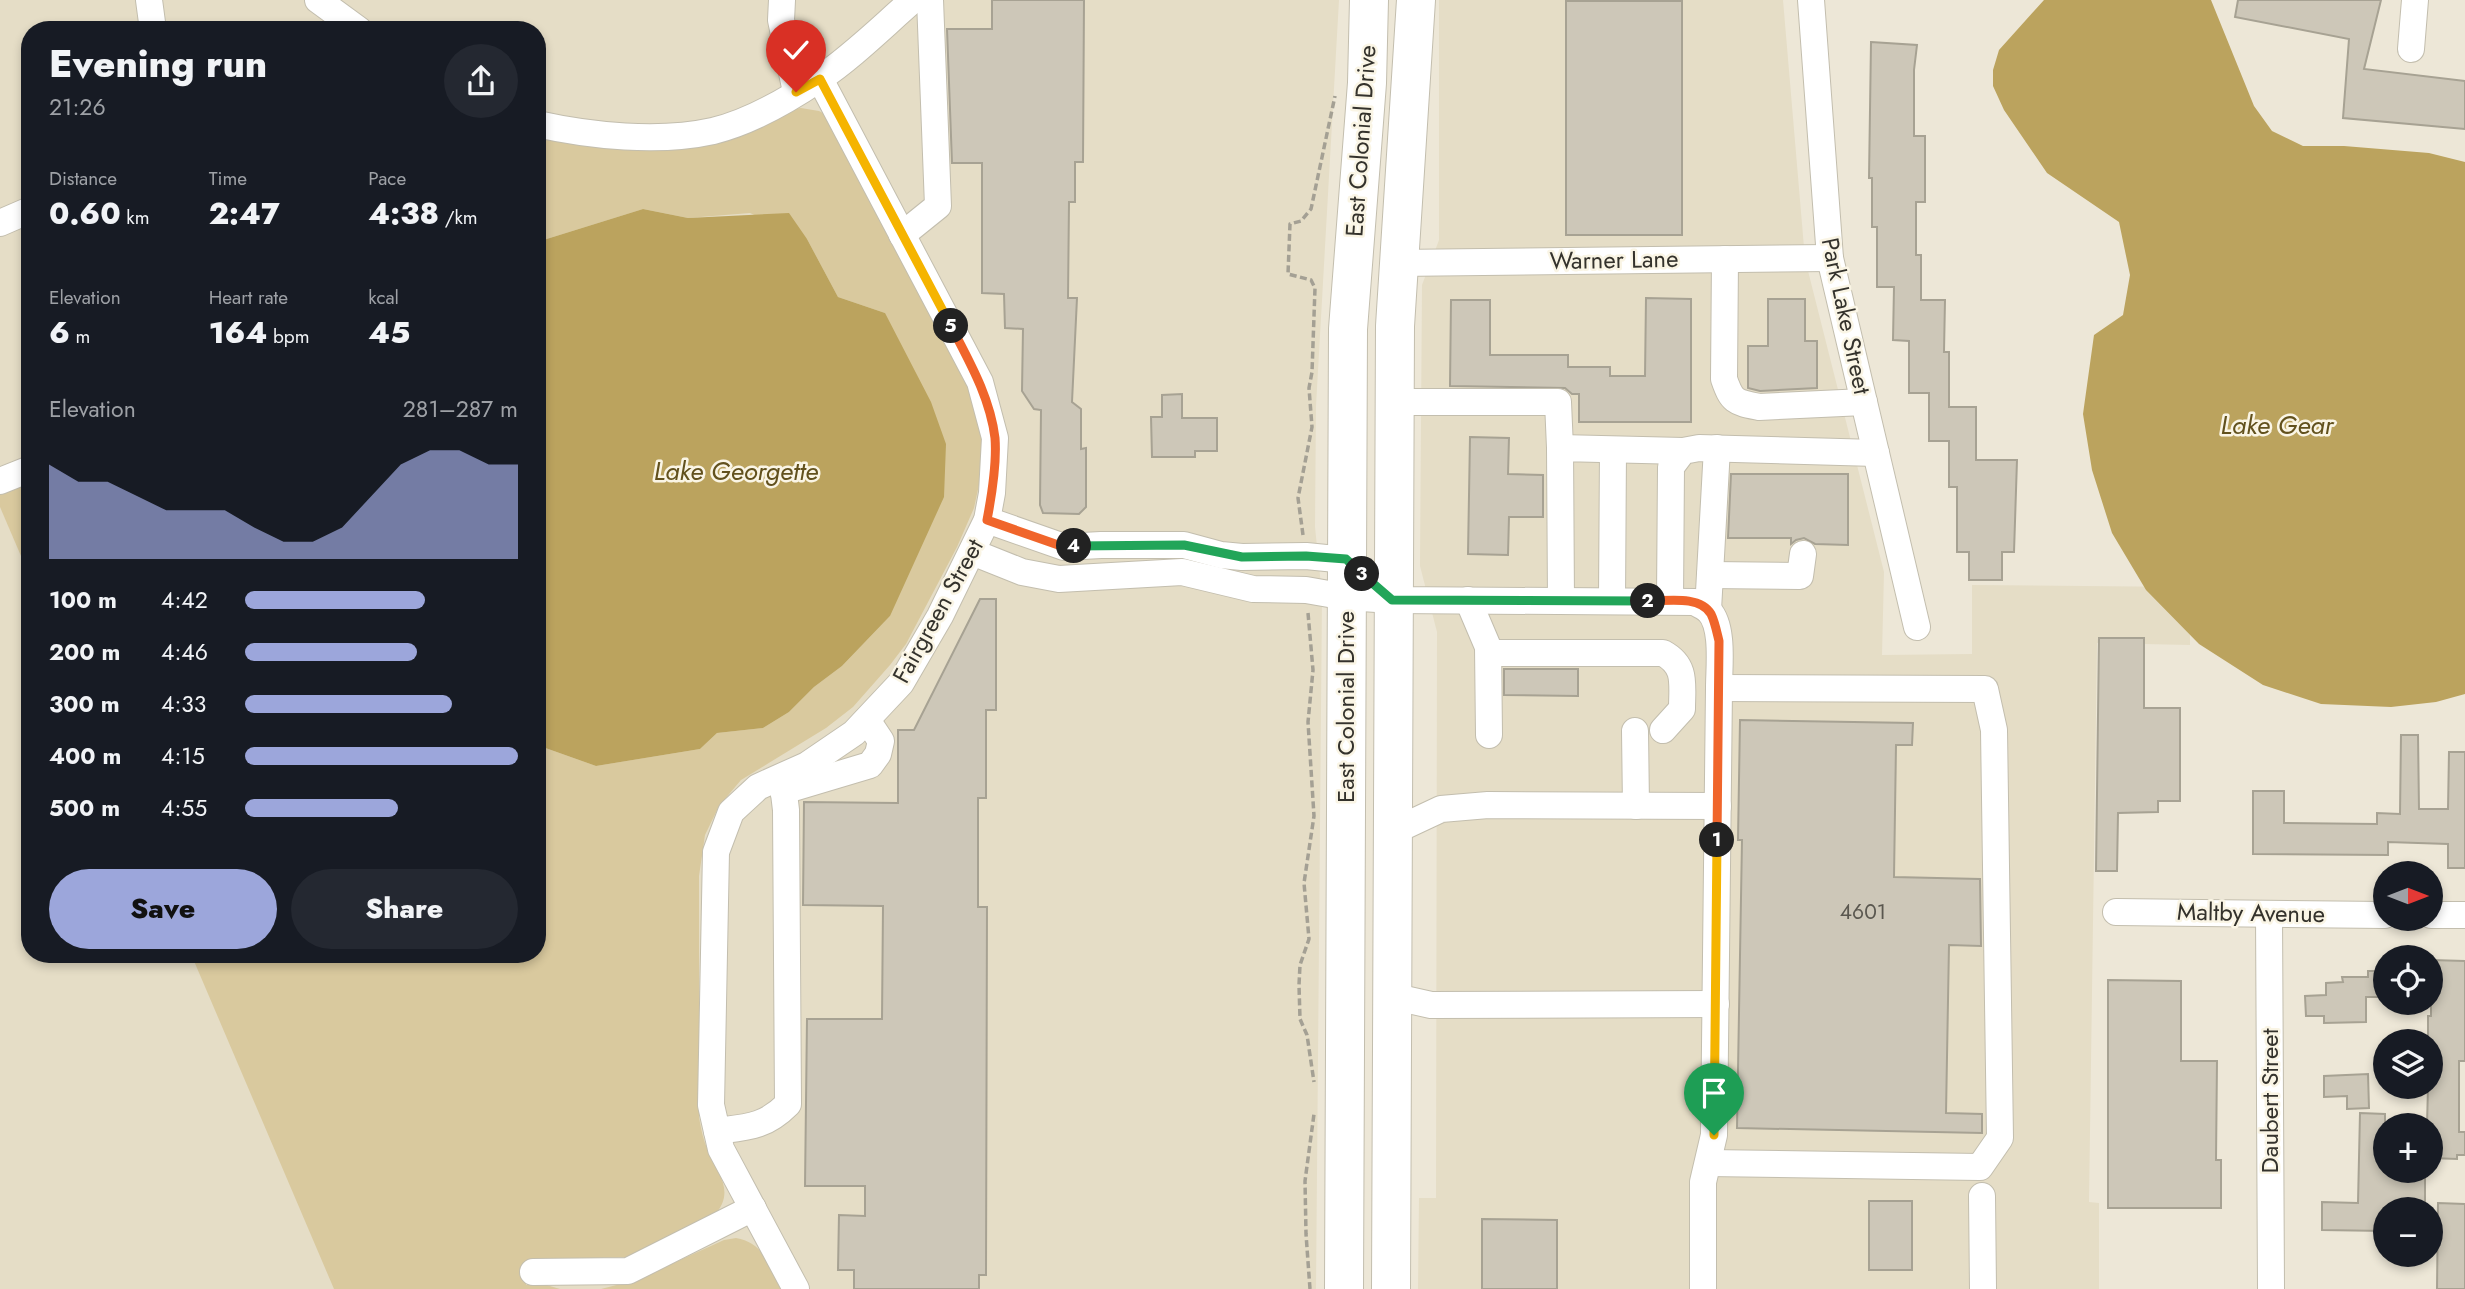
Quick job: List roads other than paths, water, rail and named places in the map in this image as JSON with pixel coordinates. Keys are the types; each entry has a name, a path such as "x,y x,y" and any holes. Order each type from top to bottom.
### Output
{"highway":[{"name":"East Colonial Drive","path":"1344,1289 1348,329 1367,83 1369,0"},
{"name":"East Colonial Drive","path":"1391,1289 1395,326 1416,0"},
{"path":"1361,171 1378,239 1397,263"},
{"path":"1353,250 1367,262 1378,277 1395,326"},
{"path":"1345,916 1365,966 1375,983 1391,996"}],"street":[{"path":"149,0 152,21"},
{"path":"318,0 347,21"},
{"path":"782,0 781,20 796,92"},
{"path":"546,126 620,136 669,136 713,131 761,113 820,79 913,0"},
{"path":"902,235 939,206 930,0"},
{"name":"Park Lake Street","path":"1811,0 1830,258 1917,626"},
{"path":"2412,49 2415,0"},
{"name":"Fairgreen Street","path":"796,1289 721,1149 711,1105 716,852 731,812 758,787 783,784 854,733 901,683 940,616 987,520 992,493 995,438 980,382 820,79"},
{"path":"0,223 21,214"},
{"name":"Warner Lane","path":"1397,263 1830,258"},
{"path":"1725,259 1724,379 1731,397 1743,404 1759,407 1864,402"},
{"path":"1394,402 1558,402 1561,601"},
{"path":"1560,448 1684,451 1699,447 1876,453"},
{"path":"1708,610 1717,448"},
{"path":"1612,601 1614,450"},
{"path":"1670,601 1671,467 1684,451"},
{"path":"0,481 21,473"},
{"path":"987,520 1064,547"},
{"path":"1030,582 1043,557 1064,547 1184,545 1242,557 1306,556 1392,600 1670,601 1695,602 1708,610 1719,641 1719,688 1714,1135 1703,1182 1703,1289"},
{"path":"972,552 1030,582 1182,572 1253,589 1306,590 1346,578 1392,600"},
{"path":"1710,575 1800,576 1803,554"},
{"path":"1468,600 1489,653 1489,735"},
{"path":"1489,653 1663,653 1674,659 1682,674 1682,709 1663,730"},
{"path":"1708,1163 1980,1167 2000,1138 1994,730 1985,689 1719,688"},
{"path":"717,1131 757,1126 774,1117 788,1104 786,810 783,784 870,765 878,754 881,741 866,720"},
{"path":"1635,731 1636,806"},
{"path":"1392,832 1441,809 1488,805 1718,806"},
{"name":"Maltby Avenue","path":"2116,912 2373,915"},
{"name":"Daubert Street","path":"2269,914 2272,1289"},
{"path":"2443,915 2465,915"},
{"path":"1391,996 1431,1005 1716,1004"},
{"path":"1982,1196 1983,1289"},
{"path":"533,1272 582,1280 628,1271 753,1208"}],"water":[{"name":"Lake Gear","path":"2044,0 2211,0 2254,106 2272,131 2303,146 2344,146 2429,153 2465,162 2465,694 2436,702 2391,707 2321,704 2263,685 2199,644 2146,590 2112,533 2092,470 2083,414 2094,335 2123,315 2130,275 2119,222 2047,173 2004,110 1993,86 1993,70 1999,50"},
{"name":"Lake Georgette","path":"643,209 688,218 789,213 807,239 838,297 885,313 931,402 946,444 944,497 890,616 842,666 814,687 789,712 763,728 717,733 700,749 596,766 546,748 546,239"}]}
